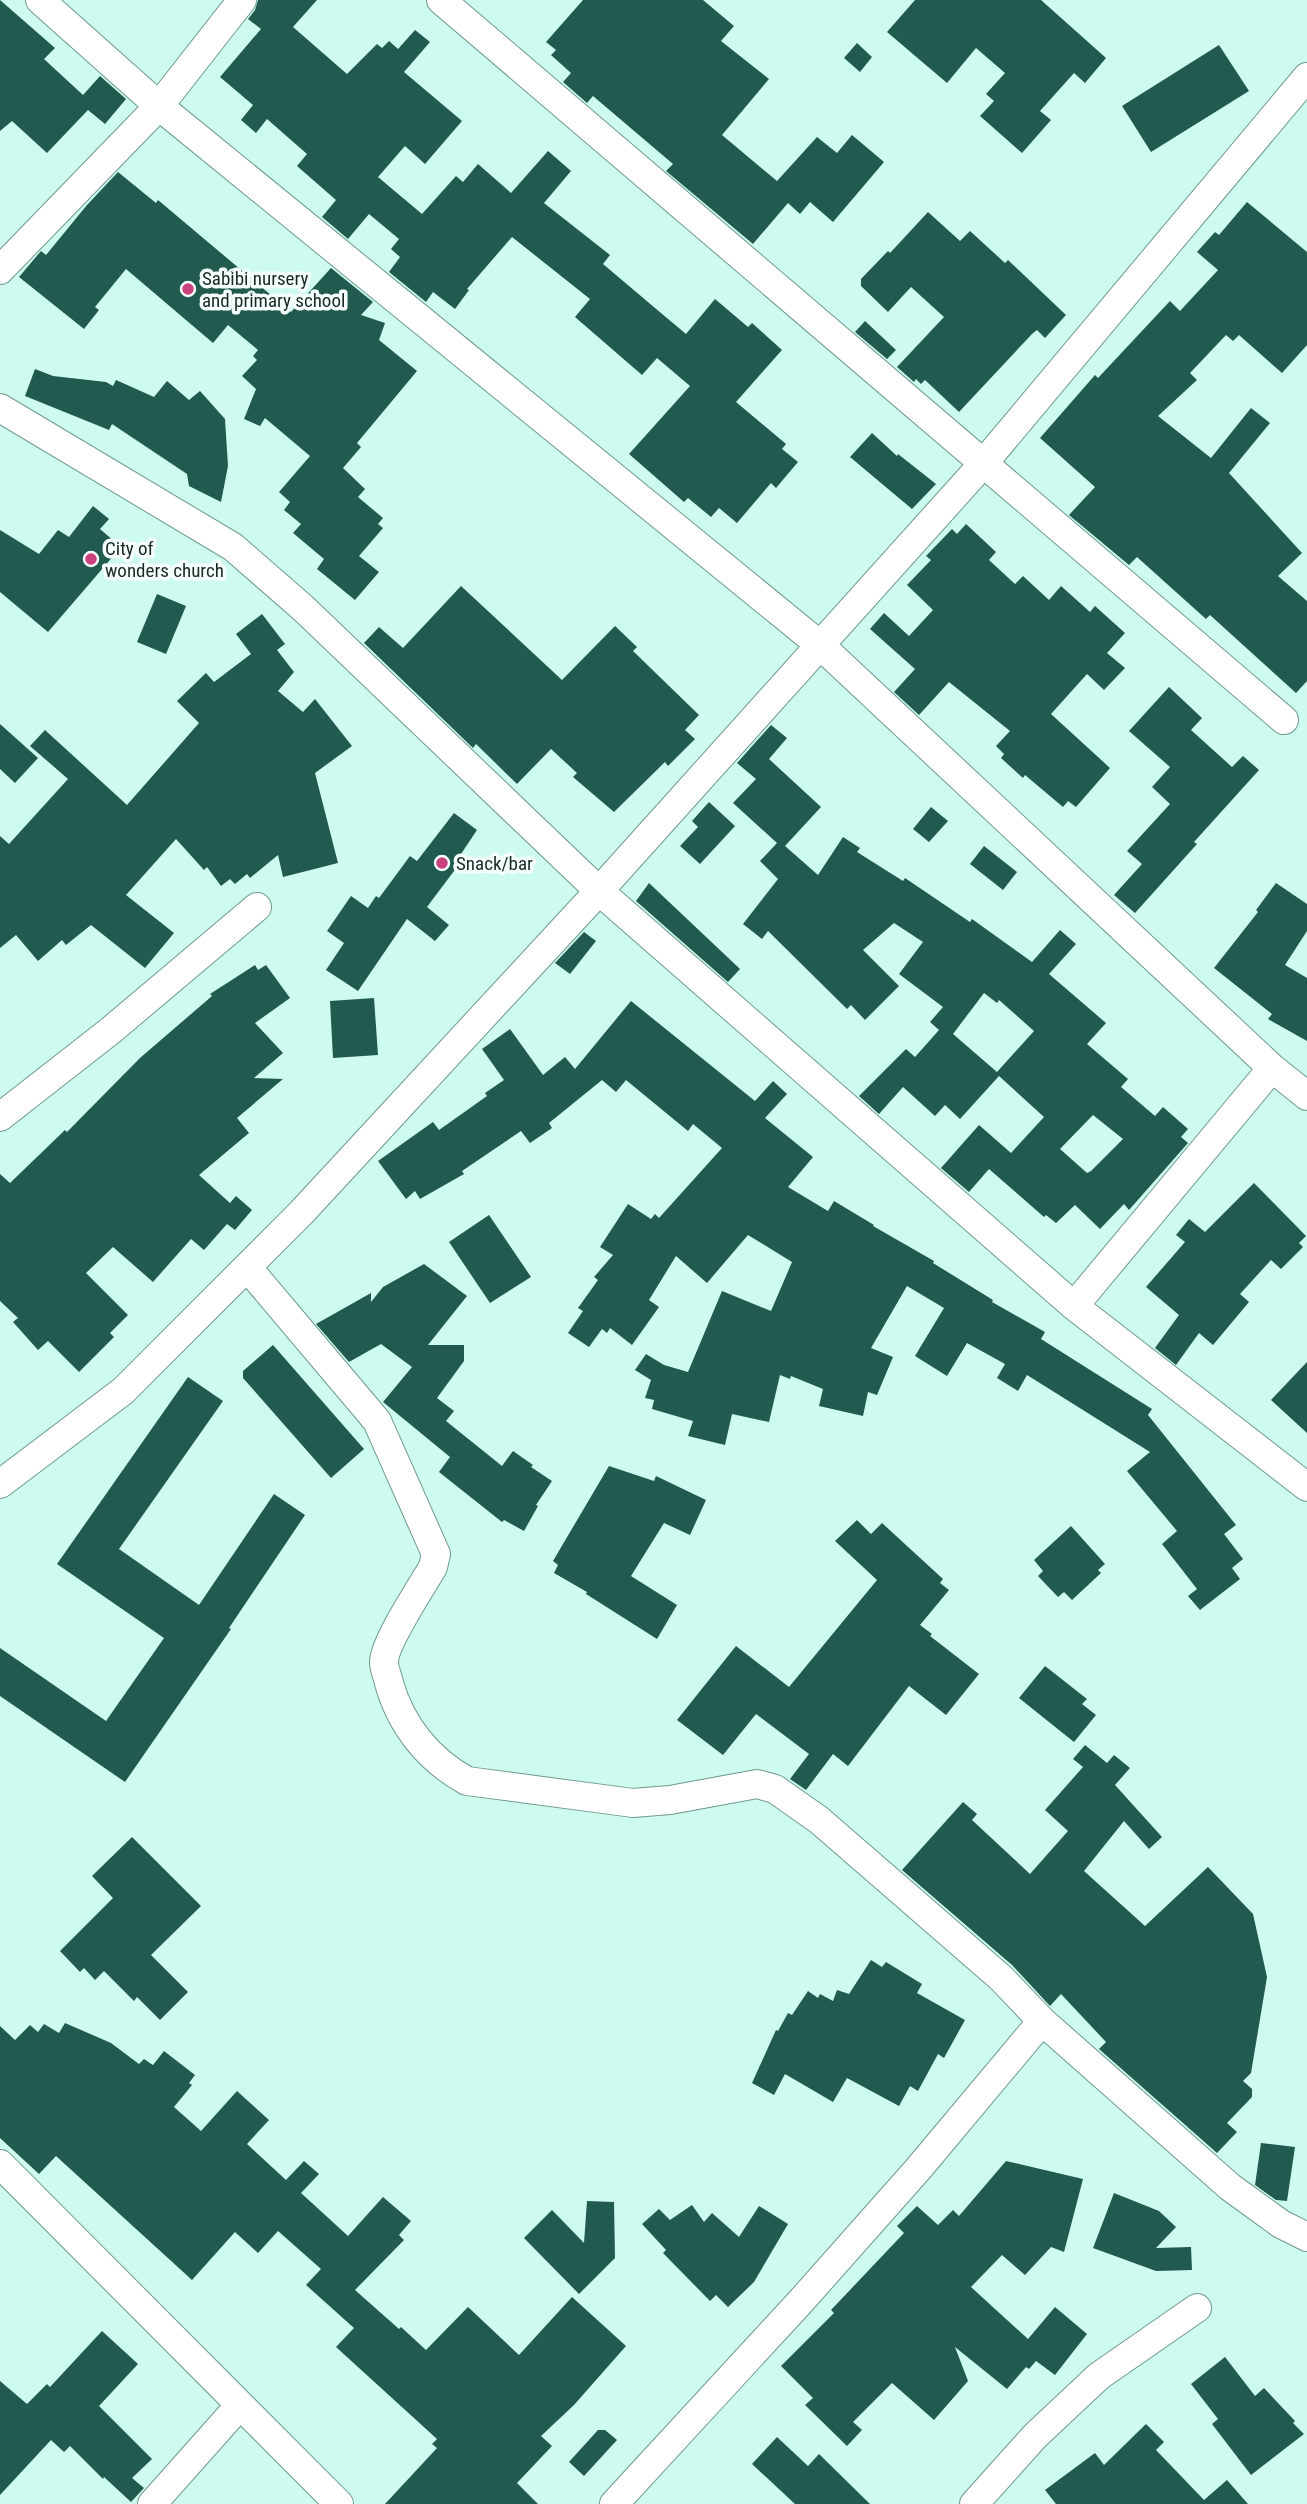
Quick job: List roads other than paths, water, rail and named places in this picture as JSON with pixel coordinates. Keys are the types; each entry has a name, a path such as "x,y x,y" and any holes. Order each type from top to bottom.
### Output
{"street":[{"path":"40,0 159,106 820,645 1272,1068 1307,1096"},
{"path":"0,270 159,106 242,0"},
{"path":"441,0 982,465 1284,720"},
{"path":"0,1484 123,1391 301,1213 599,891 982,465 1307,77"},
{"path":"0,408 233,547 303,608 599,891 1074,1306 1307,1487"},
{"path":"0,1117 110,1031 257,907"},
{"path":"1074,1306 1272,1068"},
{"path":"247,1268 377,1421 436,1554 433,1567 389,1645 384,1662 394,1701 408,1730 445,1769 467,1781 633,1803 670,1800 757,1784 775,1789 819,1820 990,1969 1042,2021 1230,2188 1282,2224 1307,2237"},
{"path":"614,2504 919,2168 1042,2021"},
{"path":"3,2171 339,2504"},
{"path":"974,2504 1034,2436 1099,2376 1197,2308"},
{"path":"152,2504 240,2405"}],"place":[{"name":"Sabibi nursery and primary school","path":"188,289"},
{"name":"City of wonders church","path":"91,559"},
{"name":"Snack/bar","path":"442,863"}]}
